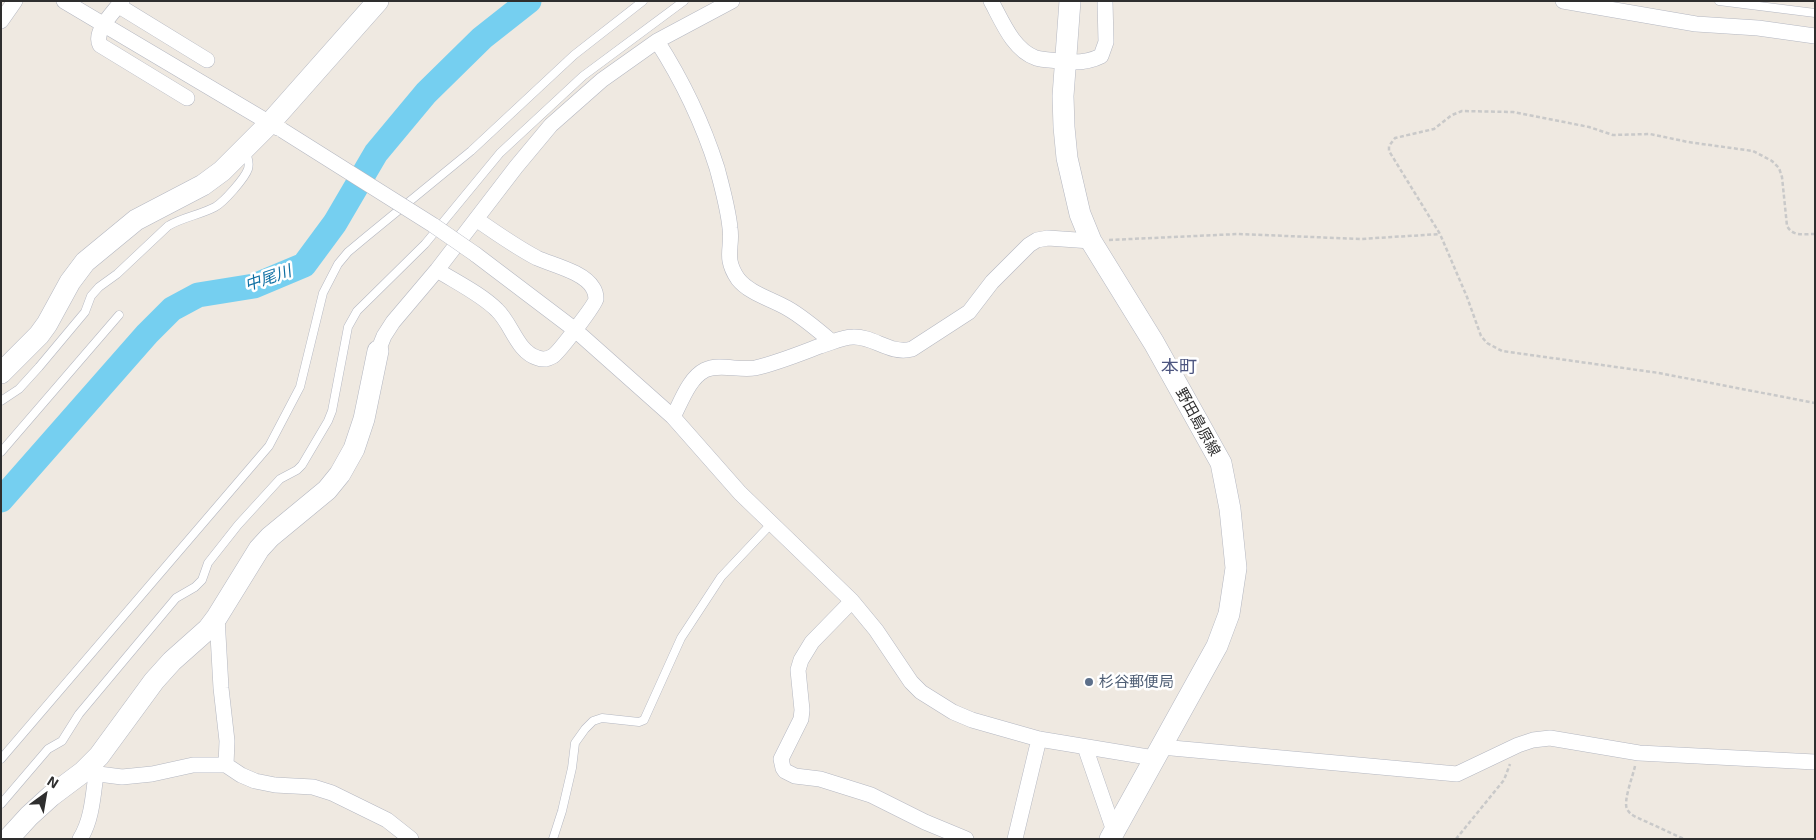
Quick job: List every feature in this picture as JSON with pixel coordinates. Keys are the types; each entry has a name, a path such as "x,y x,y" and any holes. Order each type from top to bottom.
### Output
{"street":[{"path":"1,21 15,1"},
{"path":"64,1 276,126 433,225 475,254 574,329 673,417 740,493 852,601 876,630 911,682 921,692 944,707 972,720 1039,739 1085,746 1158,753 1457,774 1518,745 1533,740 1550,738 1639,753 1815,762"},
{"path":"1,373 39,335 77,271 95,253 148,212 203,185 222,171 243,150 276,126 378,1"},
{"path":"80,839 89,818 90,773 99,756 154,681 218,617 259,549 270,537 321,495 340,474 354,448 364,419 378,351 384,336 393,322 437,270 550,125 602,80 657,41 732,1"},
{"path":"991,1 1009,34 1025,51 1036,58 1065,62 1092,61 1101,56 1106,42 1105,1"},
{"name":"野田島原線","path":"1070,1 1063,96 1067,158 1080,214 1091,241 1154,343 1221,463 1230,510 1236,568 1229,614 1217,646 1112,835"},
{"path":"1563,1 1696,24 1758,28 1815,36"},
{"path":"187,98 100,45 98,37 104,25 120,4 207,60"},
{"path":"657,41 674,67 705,136 717,169 730,228 728,254 737,277 749,289 787,308 804,319 832,342"},
{"path":"437,270 497,310 521,345 528,353 537,358 545,359 553,356 590,311 596,299 596,293 588,281 537,257 476,219"},
{"path":"673,417 690,387 699,374 705,370 712,368 753,368 855,336 897,350 912,349 970,312 992,282 1037,240 1048,238 1091,241"},
{"path":"852,601 812,642 801,660 798,670 801,718 781,759 782,768 795,776 820,779 871,795 925,822 966,839"},
{"path":"218,617 221,688 227,741 226,765"},
{"path":"1015,839 1039,739"},
{"path":"1085,746 1112,835"},
{"path":"8,839 51,796 90,773 122,777 152,774 193,765 226,765 241,775 255,781 275,785 313,787 332,793 387,820 412,839"}],"lane":[{"path":"1,759 269,446 300,387 323,293 338,264 348,252 471,152 574,55 643,1"},
{"path":"1,804 48,749 62,741 78,714 176,598 195,587 202,580 208,563 238,525 280,479 297,470 302,465 332,411 348,327 357,311 425,244 500,153 582,76 684,1"},
{"path":"1719,1 1815,13"},
{"path":"1,401 19,389 40,367 85,312 91,296 99,287 117,274 168,226 178,220 215,206 225,199 247,172 248,156 243,150"},
{"path":"1,452 119,315"},
{"path":"553,839 572,768 575,743 593,721 602,718 639,722 644,720 681,638 721,576 771,524"}],"path":[{"path":"1815,234 1796,234 1789,230 1782,177 1779,168 1772,161 1753,151 1688,142 1650,134 1613,135 1589,127 1513,112 1462,111 1452,115 1434,129 1395,138 1389,146 1388,151 1440,234 1467,297 1481,336 1494,348 1502,351 1659,373 1815,402"},
{"path":"1091,241 1238,234 1361,239 1440,234"},
{"path":"1456,839 1504,780 1518,745"},
{"path":"1639,753 1626,801 1626,808 1636,817 1684,839"}],"waterway":[{"name":"中尾川","path":"1,500 147,334 172,309 198,295 254,286 304,265 335,223 376,153 426,93 482,38 529,1"}],"place":[{"name":"杉谷郵便局","path":"1089,682"}],"district":[{"name":"本町","path":"1179,367"}]}
